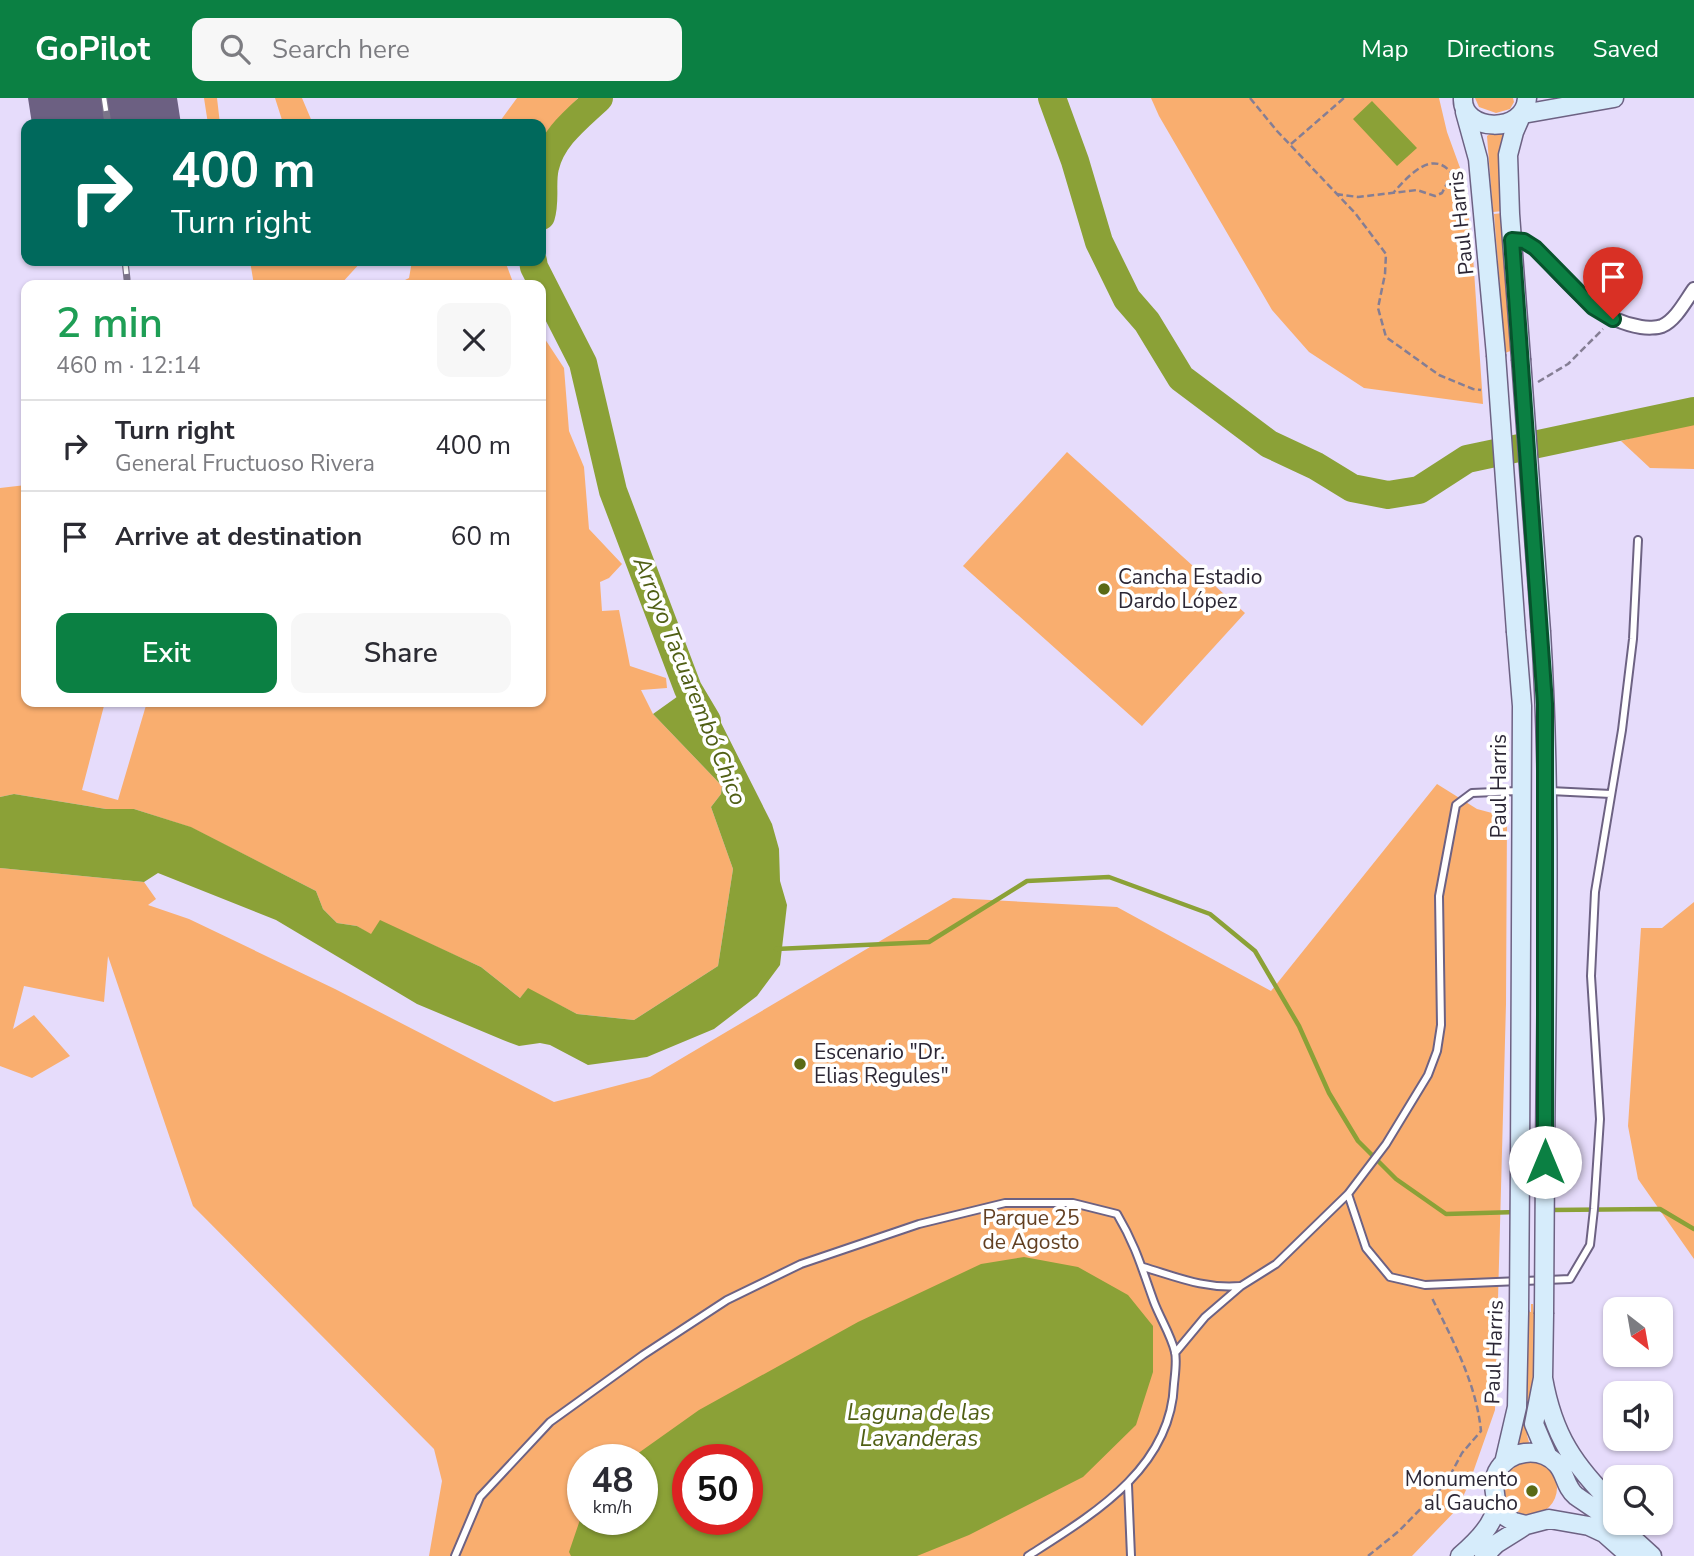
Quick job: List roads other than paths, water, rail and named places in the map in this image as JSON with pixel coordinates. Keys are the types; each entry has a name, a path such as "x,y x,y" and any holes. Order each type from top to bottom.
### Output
{"main road":[{"path":"1464,105 1479,122 1494,124 1513,121 1523,109 1614,98"},
{"name":"Paul Harris","path":"1464,105 1478,159 1496,355 1522,706 1517,1407 1504,1463"},
{"name":"Paul Harris","path":"1523,109 1508,155 1545,704 1547,791 1544,1314 1543,1378 1534,1424 1548,1457"},
{"path":"1522,791 1547,791"},
{"path":"1543,1378 1552,1421 1568,1452 1603,1493"},
{"path":"1526,1525 1503,1515 1496,1504 1493,1482 1504,1463 1525,1453 1548,1457 1563,1474 1565,1498 1559,1510 1549,1519"},
{"path":"1566,1485 1574,1495 1622,1529 1652,1556"},
{"path":"1461,1556 1489,1525 1496,1504"},
{"path":"1484,1556 1496,1544 1526,1525 1549,1519 1589,1526 1604,1533 1630,1556"},
{"path":"1645,1535 1665,1556"}],"street":[{"path":"1512,240 1524,241 1535,248 1593,307 1628,325 1647,328 1663,326 1681,309 1694,289"}],"lane":[{"path":"1348,1194 1366,1248 1390,1277 1426,1285 1570,1279 1590,1245 1600,1119 1591,976 1595,892 1622,730 1631,652 1638,540"},
{"path":"1175,1353 1205,1317 1241,1286 1276,1264 1348,1194 1386,1144 1428,1075 1437,1051 1441,1025 1439,896 1456,805 1472,793 1522,791"},
{"path":"1547,791 1611,794"},
{"path":"455,1556 480,1497 551,1422 727,1300 801,1264 919,1224 1005,1203 1073,1203 1117,1214 1133,1241 1175,1353 1174,1398 1162,1438 1128,1485 1084,1520 1028,1556"},
{"path":"1143,1267 1202,1285 1218,1288 1241,1286"},
{"path":"1128,1485 1131,1556"}],"water":[{"path":"1372,101 1417,148 1397,166 1353,119"},
{"path":"688,689 706,693 772,824 779,849 780,881 787,905 780,965 757,996 714,1029 647,1057 588,1065 550,1045 540,1043 519,1046 503,1040 417,1004 276,920 158,873 144,882 0,868 0,797 14,794 106,809 134,809 191,827 316,891 323,909 337,923 357,926 371,934 380,920 481,967 520,998 528,988 577,1014 634,1020 718,966 733,869 711,807 721,794 722,786 653,714"},
{"name":"Laguna de las Lavanderas","path":"1024,1257 1078,1267 1128,1295 1153,1326 1153,1372 1136,1425 1083,1477 969,1535 917,1556 571,1556 569,1552 575,1535 658,1535 658,1444 651,1444 699,1410 858,1322 981,1264"}],"waterway":[{"name":"Arroyo Tacuarembó Chico","path":"546,164 553,146 560,137 599,98"},
{"name":"Arroyo Tacuarembó Chico","path":"1052,98 1075,161 1099,242 1127,299 1147,322 1181,378 1269,444 1316,466 1352,488 1388,495 1419,490 1467,459 1694,411"},
{"name":"Arroyo Tacuarembó Chico","path":"534,266 541,280"},
{"name":"Arroyo Tacuarembó Chico","path":"546,291 583,363 613,491 688,689 707,721"},
{"path":"776,949 929,942 1027,881 1109,877 1210,914 1255,951 1299,1026 1329,1093 1358,1141 1396,1179 1446,1214 1517,1212"},
{"path":"1550,1210 1660,1209 1694,1229"}],"railway":[{"path":"104,98 107,119"},
{"path":"126,266 127,279"}],"place":[{"name":"Cancha Estadio Dardo López","path":"1104,589"},
{"name":"Escenario \"Dr. Elias Regules\"","path":"800,1064"},
{"name":"Monumento al Gaucho","path":"1532,1491"}],"park label":[{"name":"Parque 25 de Agosto","path":"1031,1230"}]}
